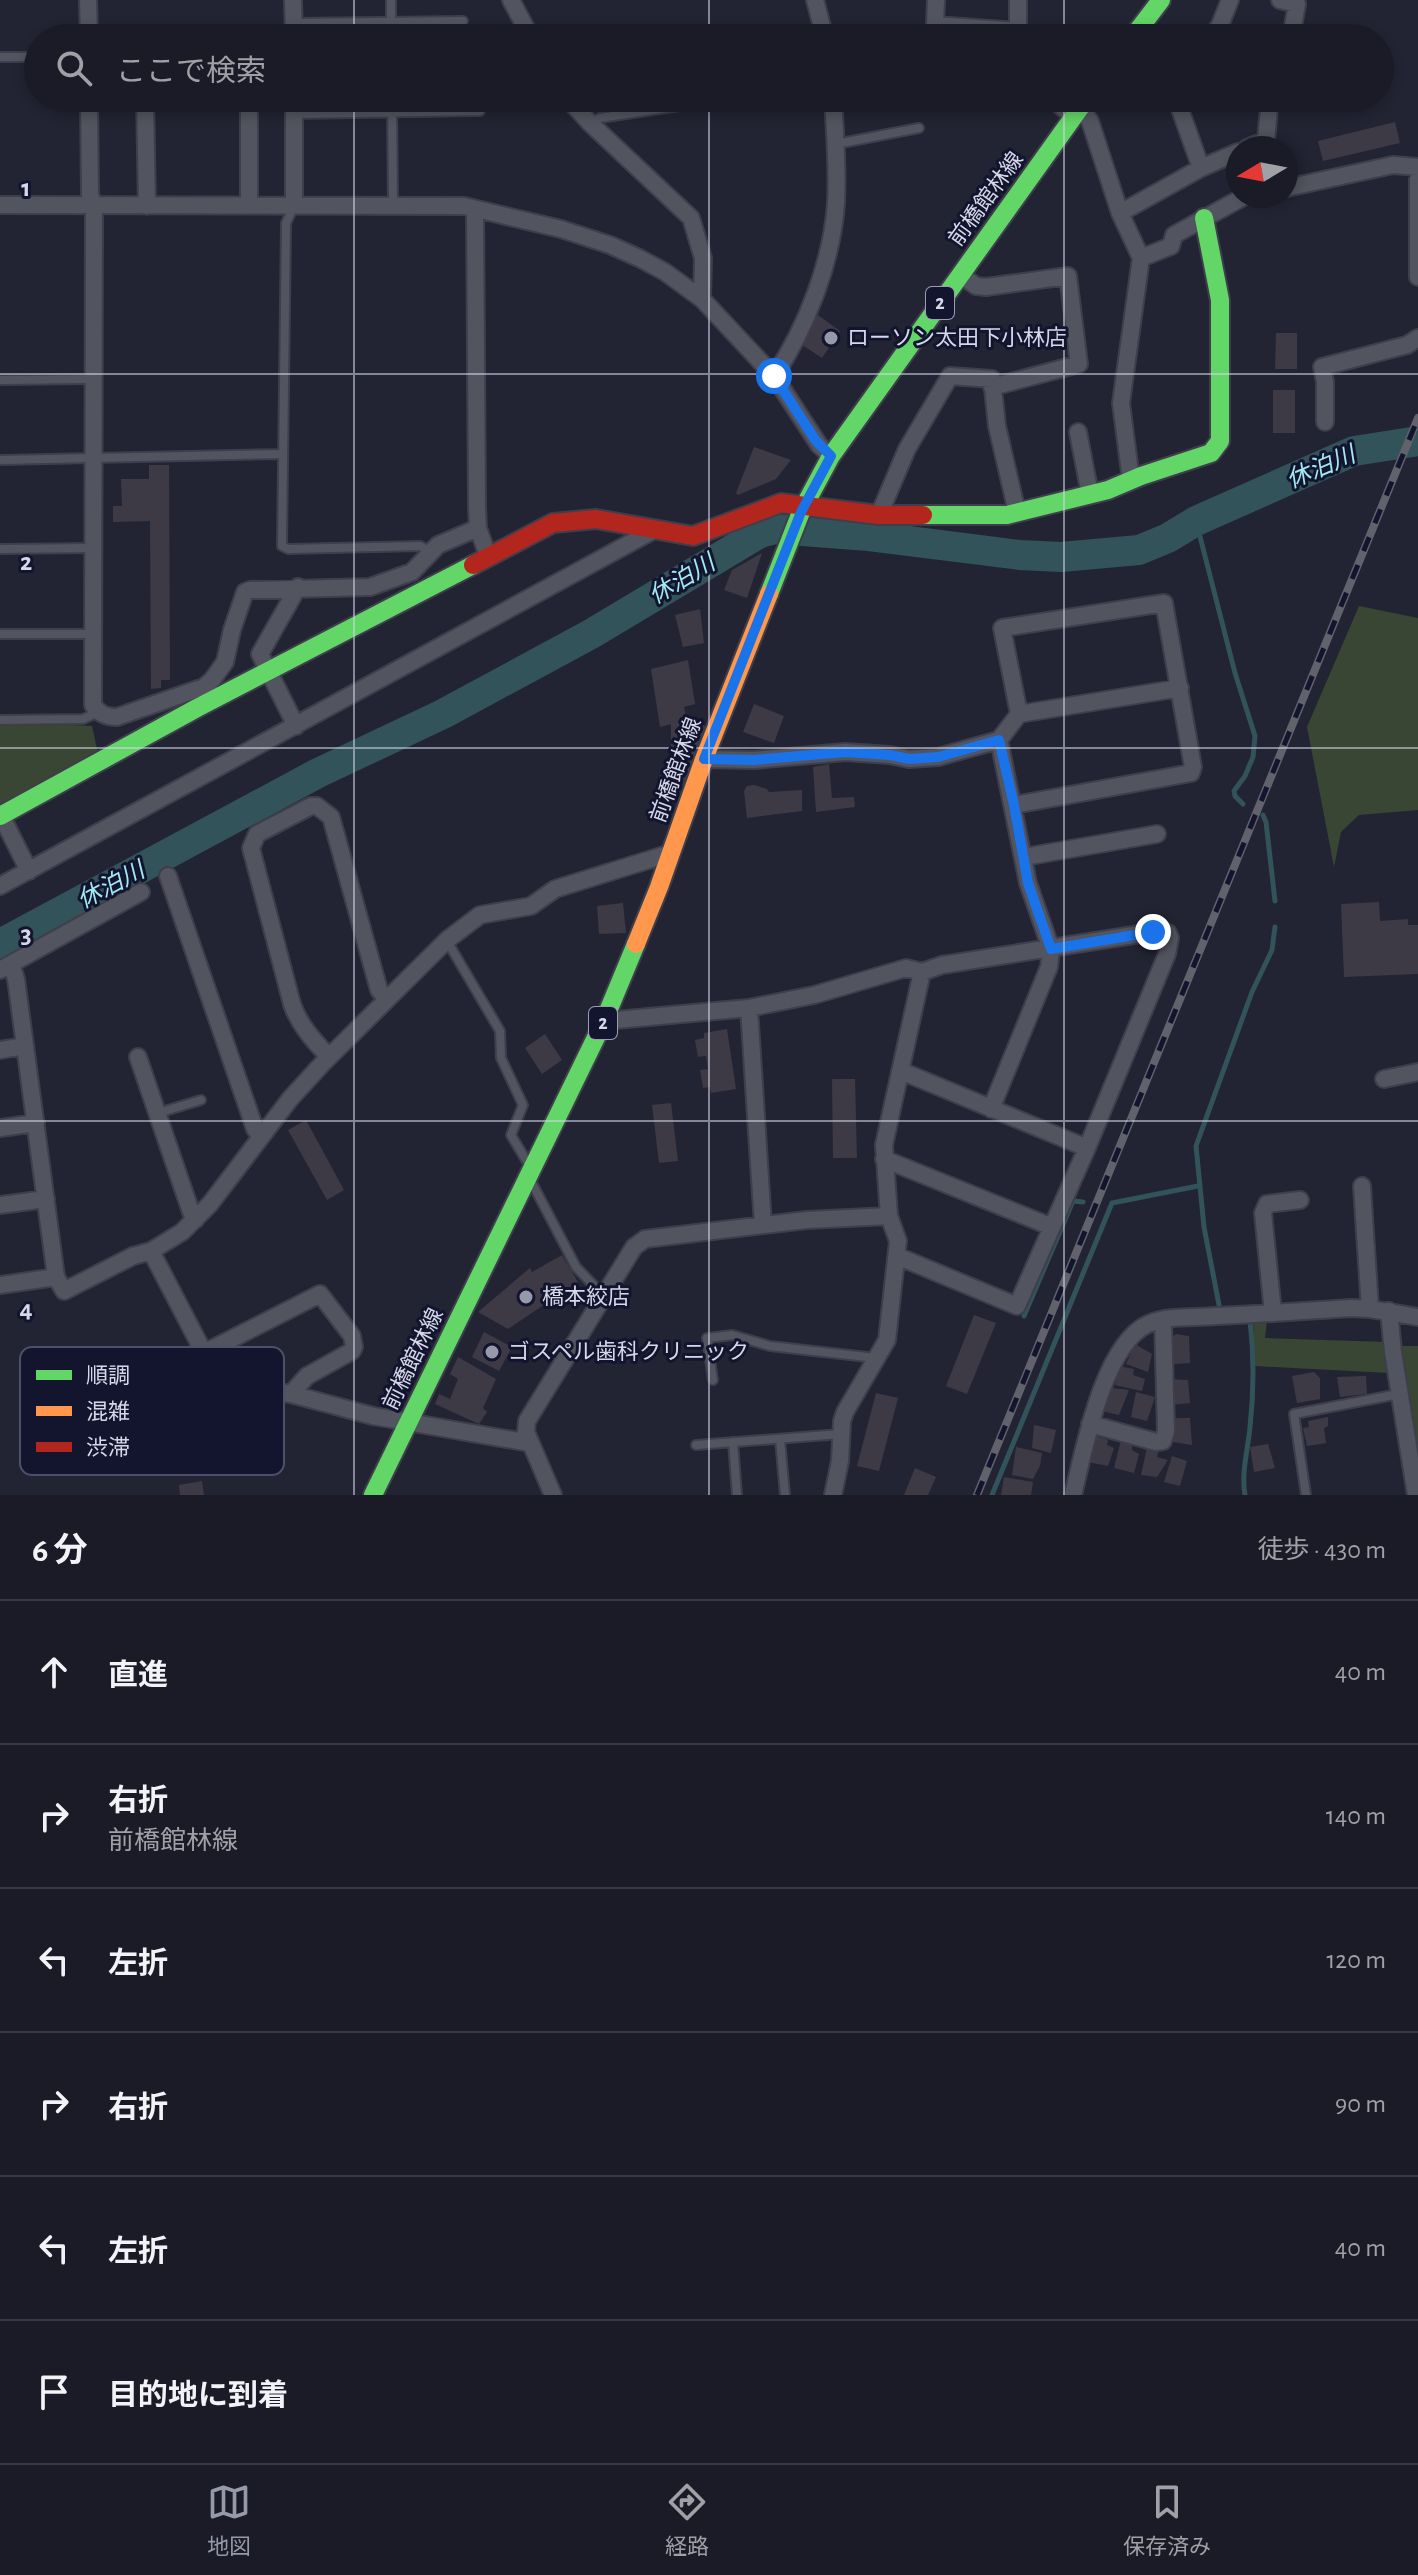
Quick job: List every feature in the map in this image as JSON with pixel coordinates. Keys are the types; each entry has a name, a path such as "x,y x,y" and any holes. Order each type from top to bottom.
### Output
{"main road":[{"path":"1143,24 1161,0"},
{"name":"前橋館林線","path":"373,1495 604,1021 633,954 704,759 802,508 831,456 1076,112"},
{"path":"0,815 267,671 553,523 596,519 693,536 781,503 802,508 879,515 1007,515 1090,494 1211,453 1220,441 1220,300 1204,218"}],"street":[{"path":"88,0 89,24"},
{"path":"293,0 294,24"},
{"path":"511,0 524,24"},
{"path":"815,0 821,24"},
{"path":"935,24 936,0"},
{"path":"1018,0 1019,24"},
{"path":"1220,24 1230,0"},
{"path":"1280,0 1297,4 1293,24"},
{"path":"89,112 90,195 94,205 93,705 99,712 117,717 204,687 225,662 245,592 259,588 370,587 412,572 438,545 478,528"},
{"path":"145,112 147,206"},
{"path":"249,112 249,205"},
{"path":"294,112 294,205"},
{"path":"580,112 691,218 703,258 702,299"},
{"path":"774,376 817,292 831,240 836,202 834,112"},
{"path":"1084,112 1090,121 1120,213 1141,258 1121,403 1131,480"},
{"path":"1181,112 1201,168"},
{"path":"1266,136 1269,112"},
{"path":"1120,213 1226,157"},
{"path":"1298,184 1393,165 1418,167"},
{"path":"1418,179 1418,277"},
{"path":"0,205 464,206 561,229 610,245 665,272 702,299 774,376 816,441 831,456"},
{"path":"1141,258 1171,246 1174,235 1226,206"},
{"path":"475,209 478,528 488,556"},
{"path":"961,275 976,286 986,287 1068,276 1079,364 992,387"},
{"path":"1325,422 1322,367 1407,345 1418,338"},
{"path":"879,515 907,449 950,376 992,379 997,426 1017,512"},
{"path":"1078,432 1090,494"},
{"path":"0,886 654,530"},
{"path":"296,726 260,654 298,587"},
{"path":"1014,805 1191,773 1193,767 1164,603 1002,628 1019,714"},
{"path":"704,759 754,760 845,752 909,759 938,757 999,740 1019,714 1180,688"},
{"path":"991,1109 1049,967 1051,949 1028,883 999,740"},
{"path":"329,1057 313,1040 292,1004 251,848 257,834 311,806 317,806 331,817 379,990 387,999"},
{"path":"0,815 29,871"},
{"path":"1024,857 1157,834"},
{"path":"141,892 5,967 16,979 56,1277 64,1291 133,1256 151,1251 182,1232 210,1204 290,1099 329,1057 447,940 480,915 531,906 555,889 671,853"},
{"path":"168,876 255,1129 261,1136"},
{"path":"604,1021 749,1008 814,995 906,968 922,972 942,965 1163,931 1168,933 1167,954 1087,1148 1017,1306 897,1256"},
{"path":"833,1495 845,1412 887,1340 898,1241 889,1216 884,1145 922,972"},
{"path":"749,1008 763,1225"},
{"path":"0,1050 25,1046"},
{"path":"138,1057 196,1219"},
{"path":"901,1071 1087,1148"},
{"path":"1384,1079 1418,1072"},
{"path":"0,1128 36,1123"},
{"path":"884,1159 1052,1227"},
{"path":"1362,1186 1370,1309"},
{"path":"0,1205 46,1199"},
{"path":"1273,1313 1263,1213 1267,1204 1300,1200"},
{"path":"553,1495 526,1432 527,1421 634,1247 645,1239 807,1220 889,1216"},
{"path":"151,1251 201,1347"},
{"path":"0,1285 56,1277"},
{"path":"216,1347 320,1294 352,1336 354,1347 307,1376 291,1394"},
{"path":"1073,1495 1102,1389 1120,1350 1142,1329 1163,1320 1273,1313 1370,1309 1418,1317"},
{"path":"1389,1311 1416,1495"},
{"path":"1090,1424 1156,1442 1163,1441 1166,1431 1163,1320"},
{"path":"284,1393 373,1416 530,1443"}],"lane":[{"path":"390,22 391,0"},
{"path":"369,24 463,21"},
{"path":"0,57 24,57"},
{"path":"392,112 393,205"},
{"path":"591,124 600,118 640,112"},
{"path":"835,144 919,128"},
{"path":"294,205 286,223 282,546 288,549 420,546 430,552"},
{"path":"0,380 93,379"},
{"path":"0,460 282,454"},
{"path":"0,549 93,548"},
{"path":"0,634 93,634"},
{"path":"0,720 83,719 99,712"},
{"path":"447,940 500,1031 501,1058 523,1105 511,1135 576,1267 604,1296"},
{"path":"157,1113 201,1100"},
{"path":"713,1380 707,1338 732,1335 770,1346 877,1358"},
{"path":"1306,1495 1294,1414 1399,1394"},
{"path":"696,1445 841,1434"},
{"path":"780,1439 785,1495"},
{"path":"733,1442 737,1495"}],"green space":[{"path":"1359,606 1418,618 1418,810 1359,815 1341,832 1334,867 1307,727"},
{"path":"0,721 92,726 100,763 0,813"},
{"path":"1267,1320 1265,1338 1386,1342 1389,1373 1255,1366 1253,1321"},
{"path":"1399,1346 1418,1346 1418,1471"}],"building":[{"path":"1395,122 1400,143 1323,161 1318,141"},
{"path":"818,315 840,331 822,358 799,343"},
{"path":"1276,333 1297,333 1297,369 1275,369"},
{"path":"1273,390 1295,390 1295,433 1273,433"},
{"path":"754,447 791,460 776,479 738,495 736,493"},
{"path":"149,465 169,465 170,680 161,680 161,688 151,689 150,521 113,522 113,506 122,506 121,479 149,479"},
{"path":"762,553 747,598 724,590 732,570"},
{"path":"700,609 704,643 683,647 675,615"},
{"path":"688,660 695,704 684,707 687,721 708,727 680,792 671,788 671,724 660,727 651,669"},
{"path":"754,704 784,716 774,743 743,732"},
{"path":"829,764 832,798 854,797 855,807 816,812 813,767"},
{"path":"754,785 769,792 802,790 802,811 747,818 744,791 747,786"},
{"path":"1379,902 1380,921 1408,919 1408,925 1418,925 1418,974 1344,977 1341,904"},
{"path":"623,903 626,933 599,934 597,906"},
{"path":"727,1029 736,1089 711,1093 710,1087 703,1088 700,1070 708,1069 706,1056 698,1057 695,1040 704,1038 704,1033"},
{"path":"545,1034 562,1060 542,1074 525,1048"},
{"path":"832,1079 855,1079 857,1158 833,1158"},
{"path":"671,1103 678,1161 659,1163 652,1105"},
{"path":"306,1120 344,1190 327,1200 288,1130"},
{"name":"橋本絞店","path":"562,1255 578,1282 508,1329 478,1312 530,1268 532,1272"},
{"path":"974,1315 996,1323 967,1394 946,1386"},
{"name":"ゴスペル歯科クリニック","path":"484,1332 512,1347 499,1371 472,1357"},
{"path":"1176,1334 1189,1336 1190,1363 1172,1364 1170,1339"},
{"path":"1135,1344 1152,1354 1148,1372 1126,1364"},
{"path":"458,1357 496,1379 483,1408 487,1412 479,1424 435,1404 439,1394 450,1399 458,1379 450,1374"},
{"path":"1119,1366 1134,1369 1133,1375 1145,1379 1142,1391 1115,1385"},
{"path":"1314,1372 1320,1378 1320,1399 1297,1403 1292,1376"},
{"path":"1366,1376 1367,1394 1340,1397 1337,1377"},
{"path":"1170,1379 1188,1380 1190,1403 1171,1405"},
{"path":"1112,1388 1129,1390 1119,1415 1102,1411"},
{"path":"1136,1392 1155,1397 1147,1421 1131,1417"},
{"path":"876,1393 898,1398 879,1471 857,1466"},
{"path":"1328,1417 1328,1426 1324,1428 1326,1443 1307,1446 1303,1428 1309,1427 1308,1421"},
{"path":"1177,1418 1190,1418 1192,1445 1173,1442 1171,1422"},
{"path":"1034,1425 1056,1430 1051,1453 1032,1448"},
{"path":"1094,1435 1108,1440 1107,1445 1114,1448 1108,1466 1087,1462"},
{"path":"1121,1440 1139,1454 1134,1473 1114,1468"},
{"path":"1268,1444 1275,1468 1254,1472 1250,1447"},
{"path":"1016,1447 1042,1453 1033,1479 1012,1475"},
{"path":"1147,1447 1159,1449 1157,1457 1168,1460 1157,1477 1141,1475"},
{"path":"1172,1456 1187,1461 1180,1486 1164,1482"},
{"path":"915,1468 936,1477 928,1495 904,1495"},
{"path":"1004,1477 1033,1482 1031,1495 1001,1495"},
{"path":"202,1481 204,1495 180,1495 179,1485"}],"waterway":[{"name":"休泊川","path":"0,944 318,773 443,714 591,634 760,533 775,529 869,536 1020,555 1061,557 1139,550 1168,538 1196,521 1354,451 1418,441"},
{"path":"1196,521 1235,673 1255,736 1253,757 1234,791 1243,804"},
{"path":"1263,815 1275,901"},
{"path":"1220,1310 1204,1227 1196,1146 1252,992 1272,950 1275,927"},
{"path":"992,1495 1112,1203 1198,1186"},
{"path":"1024,1316 1073,1201 1083,1202"},
{"path":"1245,1495 1244,1470 1253,1387 1250,1320"}],"railway":[{"path":"977,1495 1418,418"}],"traffic: fast":[{"path":"1143,24 1161,0"},
{"path":"769,594 801,512 831,456 1077,112"},
{"path":"923,515 1007,515 1108,490 1211,453 1220,441 1220,300 1204,218"},
{"path":"0,816 197,708 473,565"},
{"path":"373,1495 604,1021 636,944"}],"traffic: slow":[{"path":"636,944 769,594"}],"traffic: jam":[{"path":"473,565 553,523 596,519 693,536 781,503 879,515 923,515"}],"place":[{"name":"ローソン太田下小林店","path":"831,338"},
{"name":"橋本絞店","path":"526,1297"},
{"name":"ゴスペル歯科クリニック","path":"492,1352"}],"route":[{"path":"774,376 816,441 831,456 801,512 704,759 754,760 845,752 909,759 938,757 999,740 1028,883 1051,949 1153,932"}]}
